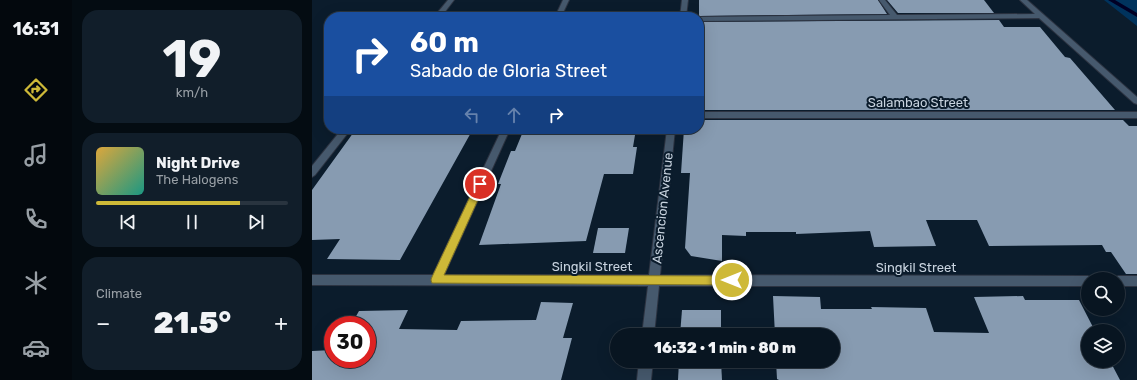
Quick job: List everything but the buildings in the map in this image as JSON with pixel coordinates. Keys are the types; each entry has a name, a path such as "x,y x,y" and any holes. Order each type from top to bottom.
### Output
{"street":[{"path":"441,12 451,0"},
{"path":"560,12 566,0"},
{"path":"684,12 685,0"},
{"path":"882,0 895,17"},
{"path":"1023,0 1137,101"},
{"path":"704,19 1042,16"},
{"name":"Salambao Street","path":"704,115 1137,115"},
{"path":"312,173 344,134"},
{"path":"436,280 504,134"},
{"name":"Ascencion Avenue","path":"649,328 670,134"},
{"name":"Singkil Street","path":"312,280 1081,281"},
{"path":"1125,281 1137,282"},
{"path":"644,380 645,368"}],"shaded area":[{"path":"1104,0 1137,0 1137,26"}],"waterway":[{"path":"1111,0 1137,15"}],"route":[{"path":"480,184 436,280 732,280"}]}
